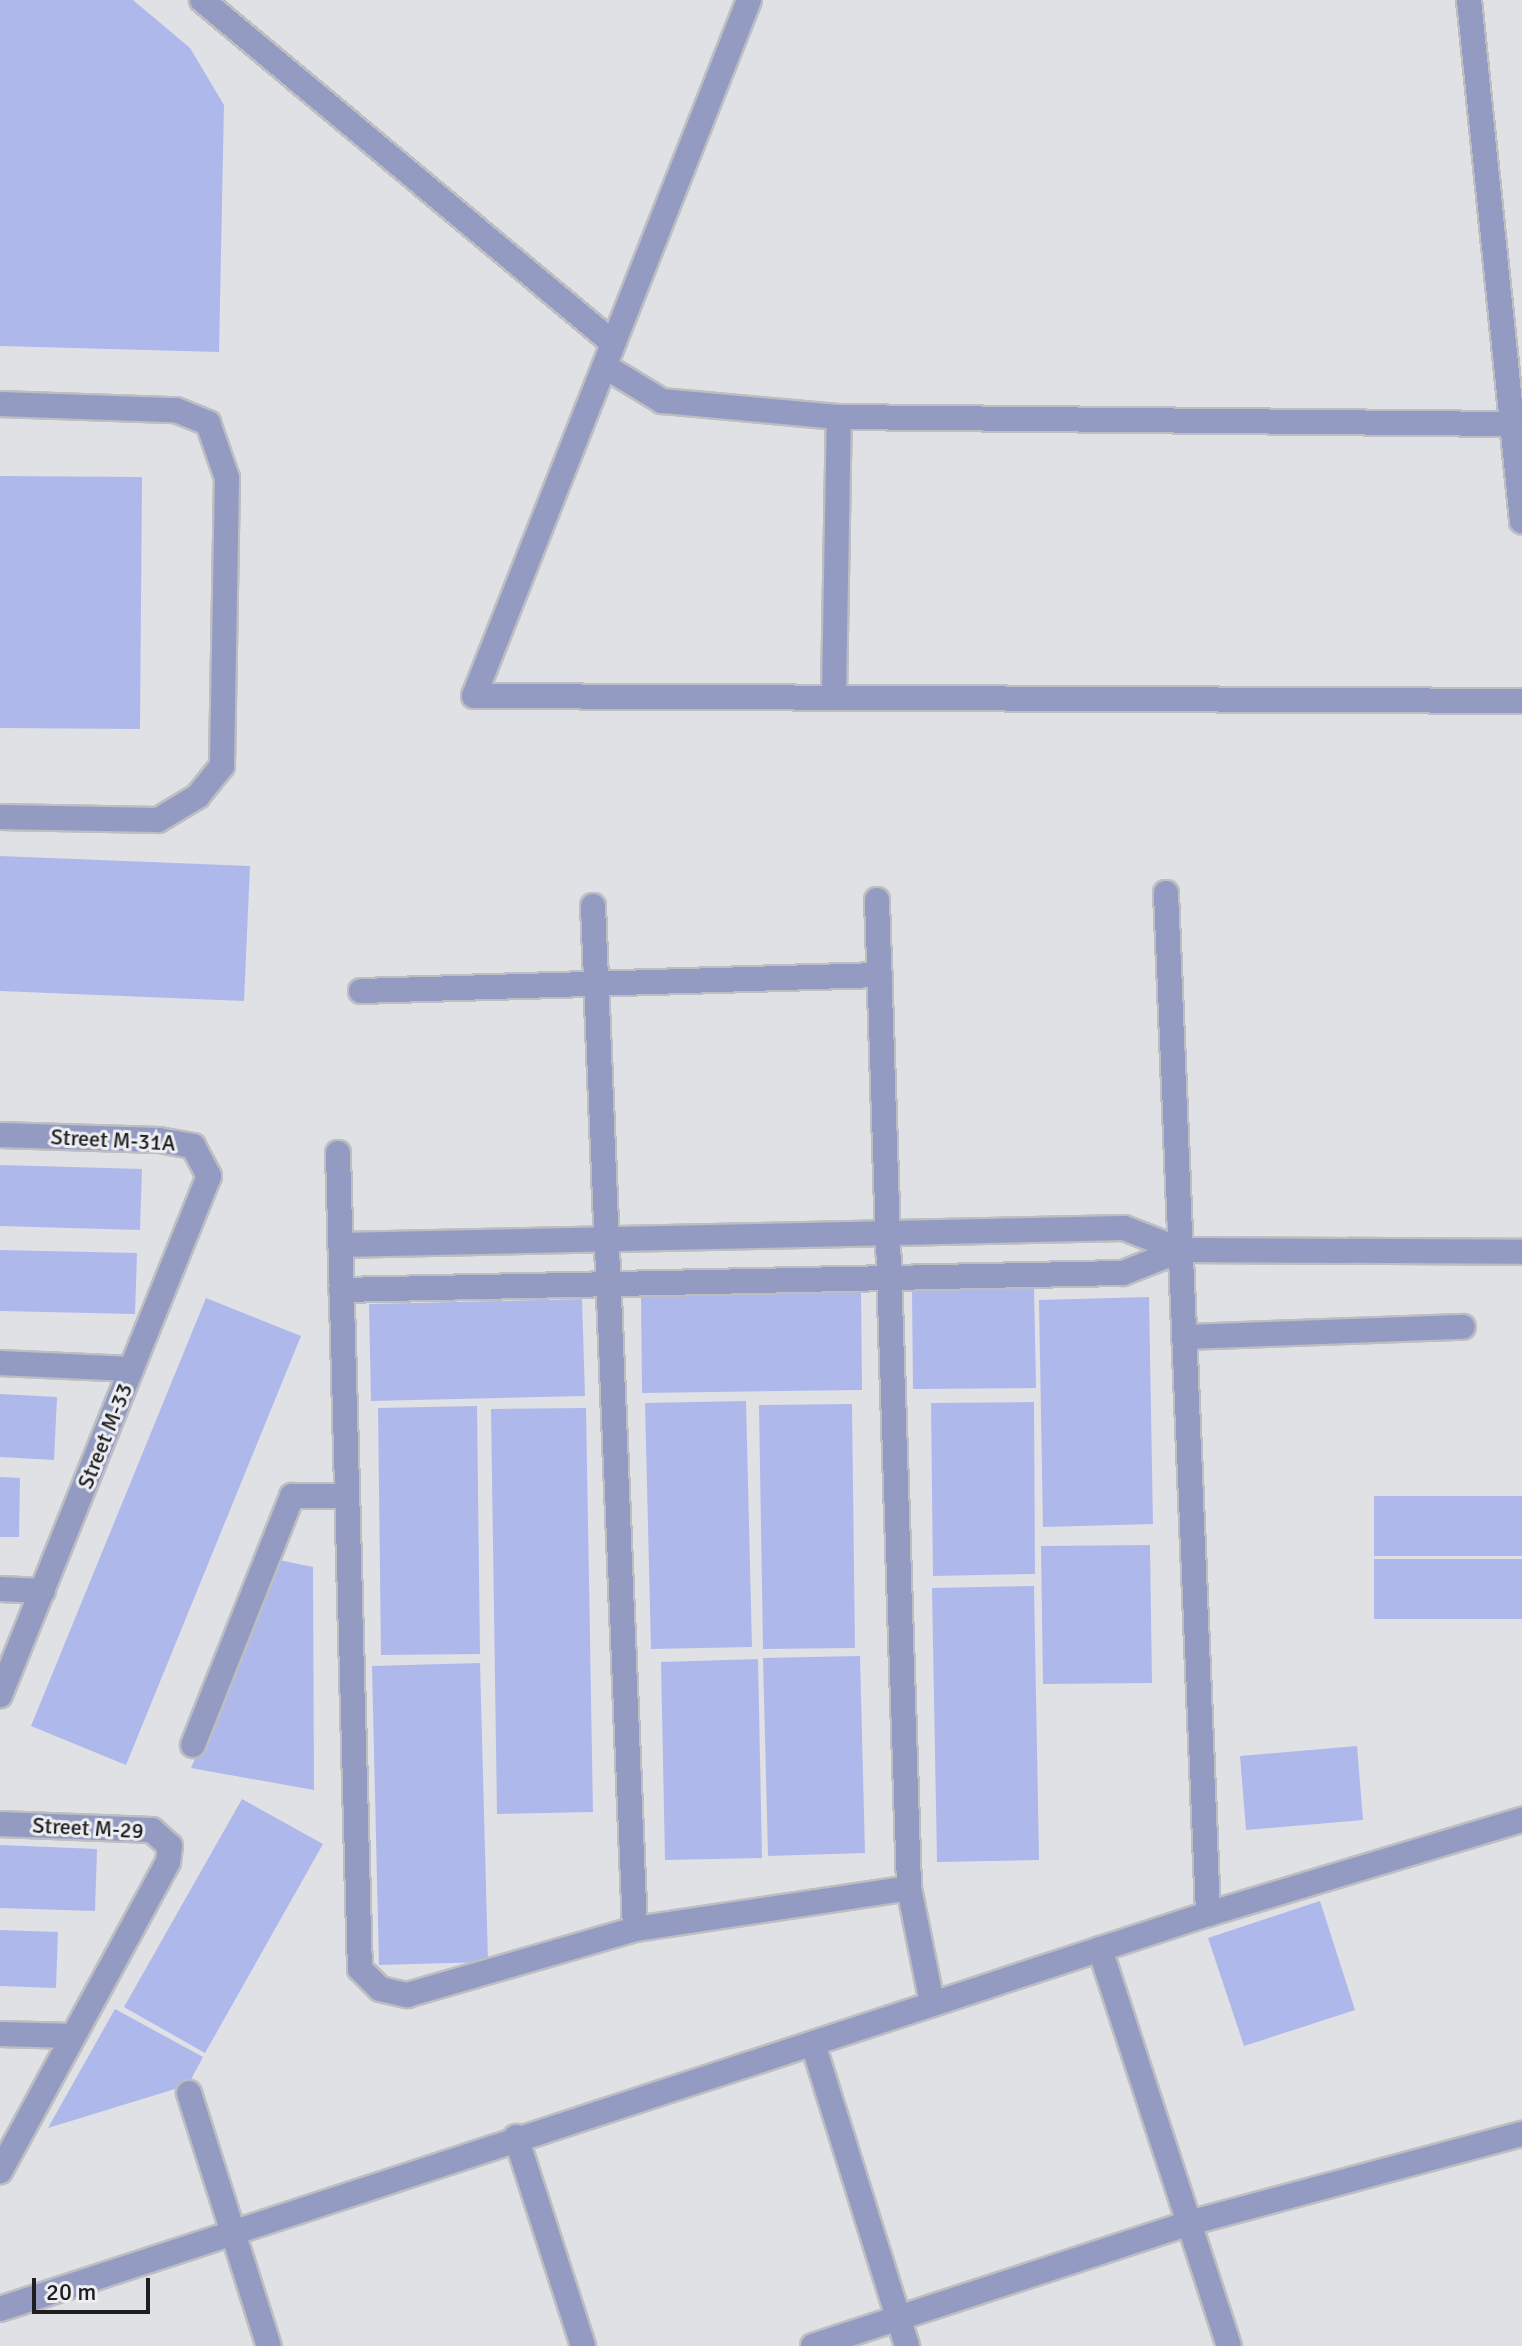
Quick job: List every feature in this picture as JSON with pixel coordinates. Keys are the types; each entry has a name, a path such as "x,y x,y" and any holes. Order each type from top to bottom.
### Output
{"street":[{"path":"202,0 613,343"},
{"path":"749,0 474,696 834,694 1522,701"},
{"path":"1469,0 1513,353 1512,424 1522,521"},
{"path":"606,367 662,401 839,417 1512,424"},
{"path":"0,404 176,410 208,423 227,478 222,766 198,796 158,820 0,817"},
{"path":"834,694 839,417"},
{"path":"1166,893 1208,1914"},
{"path":"877,900 909,1888 932,2003"},
{"path":"593,906 635,1929"},
{"path":"361,991 880,975"},
{"name":"Street M-31A","path":"0,1135 159,1140 193,1146 209,1176"},
{"path":"338,1153 360,1969 380,1989 407,1995 635,1929 909,1888"},
{"name":"Street M-33","path":"0,1695 209,1176"},
{"path":"340,1245 1124,1228 1181,1250 1522,1252"},
{"path":"341,1290 1123,1273 1181,1250"},
{"path":"1185,1337 1463,1327"},
{"path":"0,1363 131,1369"},
{"path":"193,1745 292,1496 345,1496"},
{"path":"0,1589 43,1591"},
{"path":"0,2309 232,2229 1208,1914 1522,1820"},
{"name":"Street M-29","path":"0,1824 152,1830 170,1846 168,1862 73,2036"},
{"path":"1100,1949 1229,2346"},
{"path":"0,2034 73,2036 0,2171"},
{"path":"813,2044 907,2346"},
{"path":"189,2093 269,2346"},
{"path":"813,2346 1189,2223 1522,2134"},
{"path":"516,2137 583,2346"}],"building":[{"path":"0,0 133,0 190,48 224,105 219,352 0,346"},
{"path":"0,476 142,477 140,729 0,728"},
{"path":"0,856 250,866 244,1001 0,991"},
{"path":"0,1165 142,1169 140,1230 0,1226"},
{"path":"0,1250 137,1253 135,1314 0,1311"},
{"path":"1034,1287 1036,1388 913,1389 912,1289"},
{"path":"861,1291 862,1390 642,1393 641,1293"},
{"path":"1149,1297 1153,1524 1043,1527 1039,1300"},
{"path":"206,1298 301,1336 126,1765 31,1726"},
{"path":"582,1299 585,1396 371,1401 369,1304"},
{"path":"0,1394 57,1397 54,1460 0,1457"},
{"path":"746,1401 752,1647 651,1649 645,1403"},
{"path":"1034,1402 1035,1574 933,1576 931,1403"},
{"path":"852,1404 855,1648 763,1649 759,1405"},
{"path":"477,1406 480,1654 381,1655 378,1408"},
{"path":"586,1408 593,1812 497,1814 491,1409"},
{"path":"0,1477 20,1478 19,1537 0,1537"},
{"path":"1374,1496 1522,1496 1522,1556 1374,1556"},
{"path":"1150,1545 1152,1683 1043,1684 1041,1546"},
{"path":"1374,1559 1522,1559 1522,1619 1374,1619"},
{"path":"279,1560 313,1567 314,1790 191,1768"},
{"path":"1034,1586 1039,1860 937,1862 932,1588"},
{"path":"860,1656 865,1853 768,1856 763,1658"},
{"path":"758,1659 762,1858 665,1860 661,1662"},
{"path":"480,1663 488,1962 379,1965 372,1666"},
{"path":"1357,1746 1363,1820 1246,1830 1240,1756"},
{"path":"242,1799 323,1844 205,2053 124,2007"},
{"path":"0,1845 97,1849 95,1911 0,1908"},
{"path":"1320,1901 1355,2010 1244,2046 1208,1938"},
{"path":"0,1930 58,1932 56,1988 0,1986"},
{"path":"115,2009 203,2057 188,2085 48,2128"}]}
